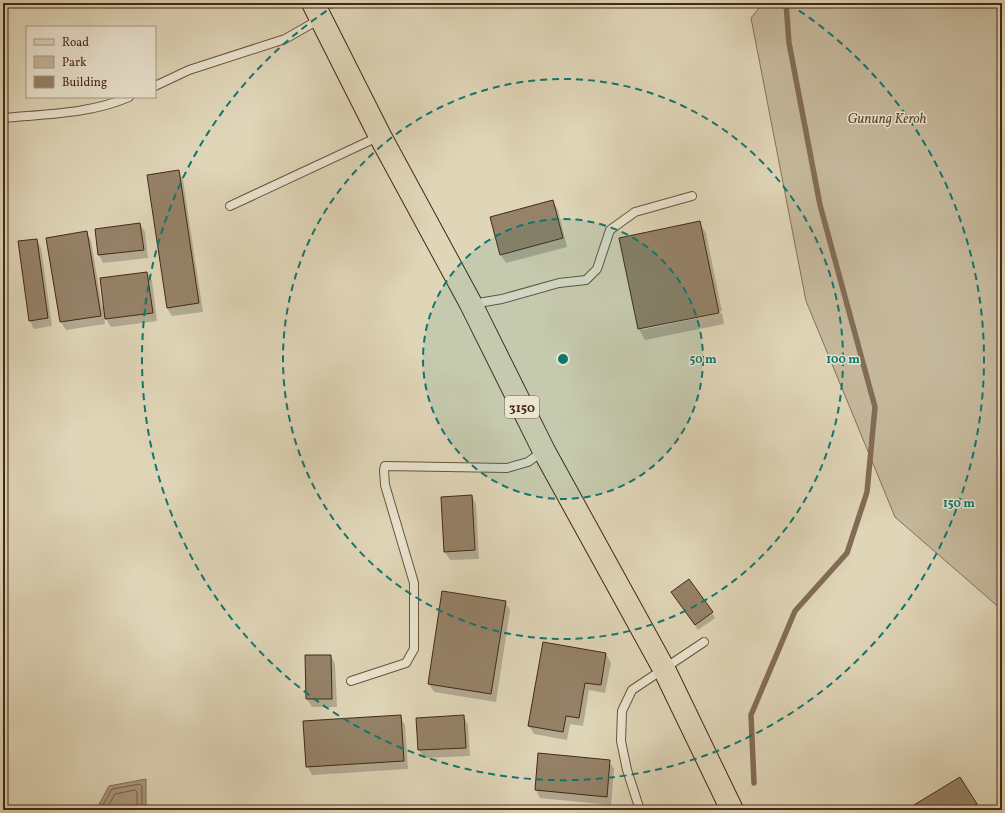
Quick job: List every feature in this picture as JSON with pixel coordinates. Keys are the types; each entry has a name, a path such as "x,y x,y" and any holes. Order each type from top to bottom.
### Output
{"main road":[{"name":"3150","path":"317,11 380,136 471,304 544,451 664,669 732,810"}],"lane":[{"path":"156,86 189,70 285,39 317,11"},
{"path":"3,118 73,112 114,104 127,98"},
{"path":"230,206 380,136"},
{"path":"471,304 502,299 560,284 586,280 597,269 610,230 635,212 692,196"},
{"path":"351,681 406,663 414,649 414,583 385,485 384,470 386,466 507,468 528,462 544,451"},
{"path":"640,810 627,770 621,741 622,711 632,690 704,642"}],"green space":[{"name":"Gunung Keroh","path":"763,3 1002,3 1002,610 895,517 806,301 751,18"}],"water":[{"path":"146,779 146,810 96,810 109,786"}],"building":[{"path":"179,170 199,303 167,308 147,175"},
{"path":"553,200 563,238 500,255 490,217"},
{"path":"700,221 719,313 638,329 619,238"},
{"path":"140,223 144,250 98,255 95,229"},
{"path":"87,231 101,316 60,322 46,238"},
{"path":"37,239 48,318 29,321 18,241"},
{"path":"147,272 153,313 105,319 100,278"},
{"path":"472,495 475,550 444,552 441,497"},
{"path":"689,579 713,612 695,625 671,592"},
{"path":"442,591 506,601 491,694 428,684"},
{"path":"543,642 606,653 601,685 585,683 579,718 566,716 563,732 528,726"},
{"path":"305,655 331,655 332,699 306,699"},
{"path":"401,715 404,761 306,767 303,721"},
{"path":"464,715 466,748 418,750 416,718"},
{"path":"538,753 610,760 607,797 535,790"},
{"path":"960,777 977,804 966,810 910,810 909,808"}],"waterway":[{"path":"754,783 751,715 795,611 847,553 867,492 875,407 820,205 789,43 786,3"}]}
